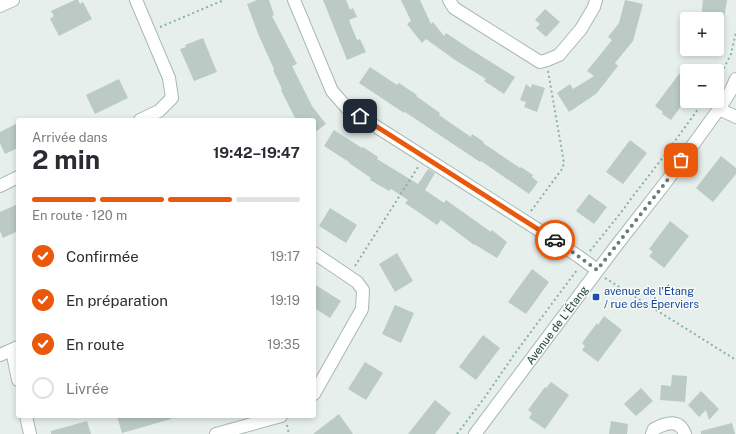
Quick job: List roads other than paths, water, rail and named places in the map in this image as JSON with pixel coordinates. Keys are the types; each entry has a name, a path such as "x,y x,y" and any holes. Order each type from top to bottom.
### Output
{"street":[{"path":"0,6 13,0"},
{"path":"136,0 168,78 172,98 159,111 144,118"},
{"path":"294,0 332,91 347,108 524,220 597,270"},
{"path":"449,0 454,8 540,62 560,55 581,29 594,7 596,0"},
{"name":"Avenue de L'Étang","path":"475,434 719,109 736,79"},
{"path":"719,109 736,117"},
{"path":"0,186 16,179"},
{"path":"316,254 357,282 363,290 362,309 316,390"},
{"path":"0,355 15,349 16,359"},
{"path":"26,418 30,434"},
{"path":"216,434 274,418"},
{"path":"652,434 654,428 667,423 678,424 683,429 685,434"}],"place":[{"name":"avenue de l'Étang / rue des Éperviers","path":"596,297"}]}
